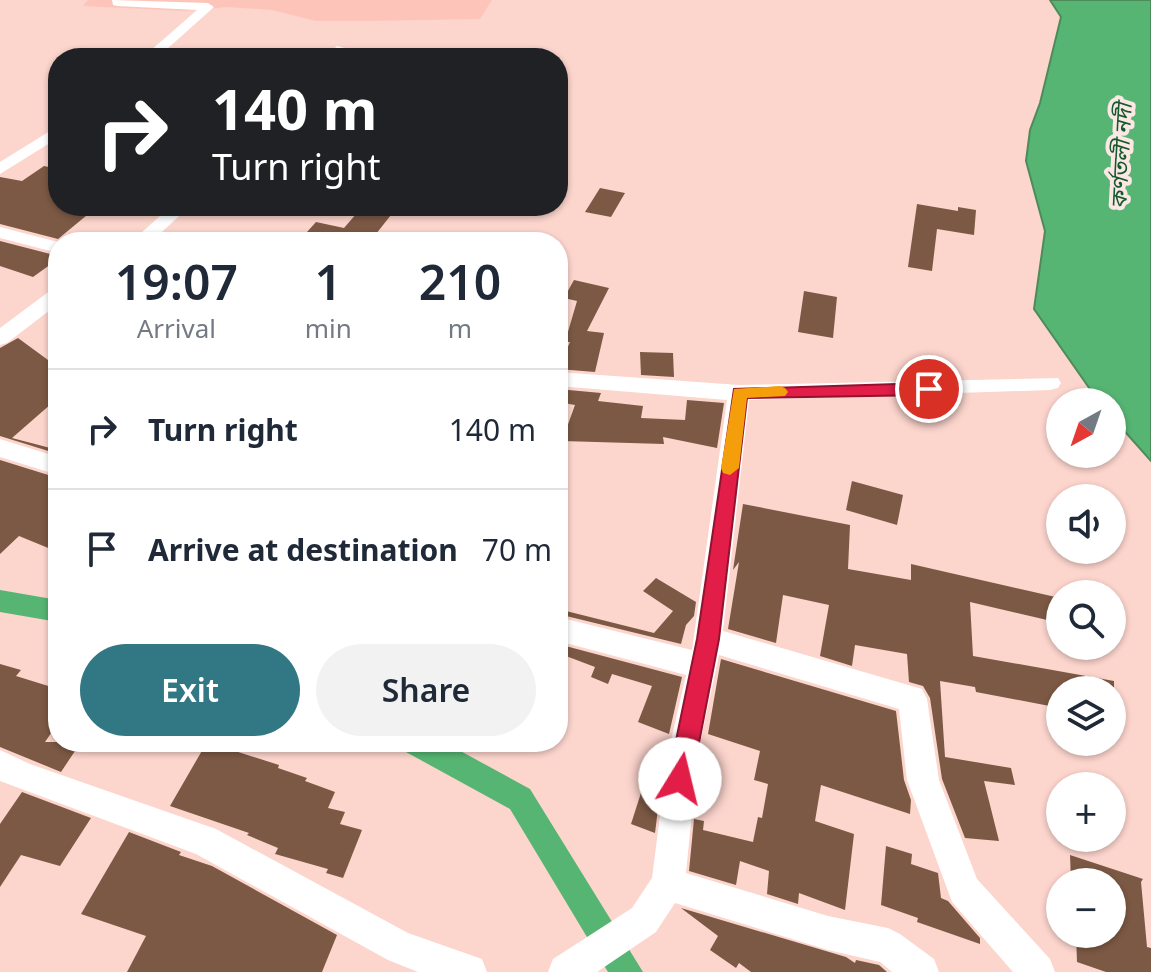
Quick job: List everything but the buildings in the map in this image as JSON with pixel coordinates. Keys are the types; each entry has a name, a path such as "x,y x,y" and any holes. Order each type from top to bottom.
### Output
{"street":[{"path":"117,2 208,7 161,48"},
{"path":"0,169 48,138"},
{"path":"151,232 170,216"},
{"path":"0,232 48,245"},
{"path":"0,338 48,302"},
{"path":"568,380 739,393 1050,383"},
{"path":"566,972 644,920 668,884 683,753 705,653 739,393"},
{"path":"0,448 48,463"},
{"path":"568,631 705,653 912,699 923,780 964,890 1037,972"},
{"path":"0,765 24,777 204,841 400,948 469,972"},
{"path":"668,884 828,933 888,946 921,972"}],"shaded area":[{"path":"88,0 492,0 480,19 316,21 272,10 227,7 185,11 83,6"}],"water":[{"name":"কর্ণতলী নদী","path":"1050,0 1151,0 1151,461 1126,433 1126,388 1089,388 1034,309 1045,231 1026,161 1030,130 1040,103 1061,17"}],"waterway":[{"path":"0,601 48,609"},
{"path":"434,752 520,799 627,972"}],"slow traffic":[{"path":"730,468 739,393 780,392"}],"route":[{"path":"680,779 708,639 739,393 929,389"}]}
